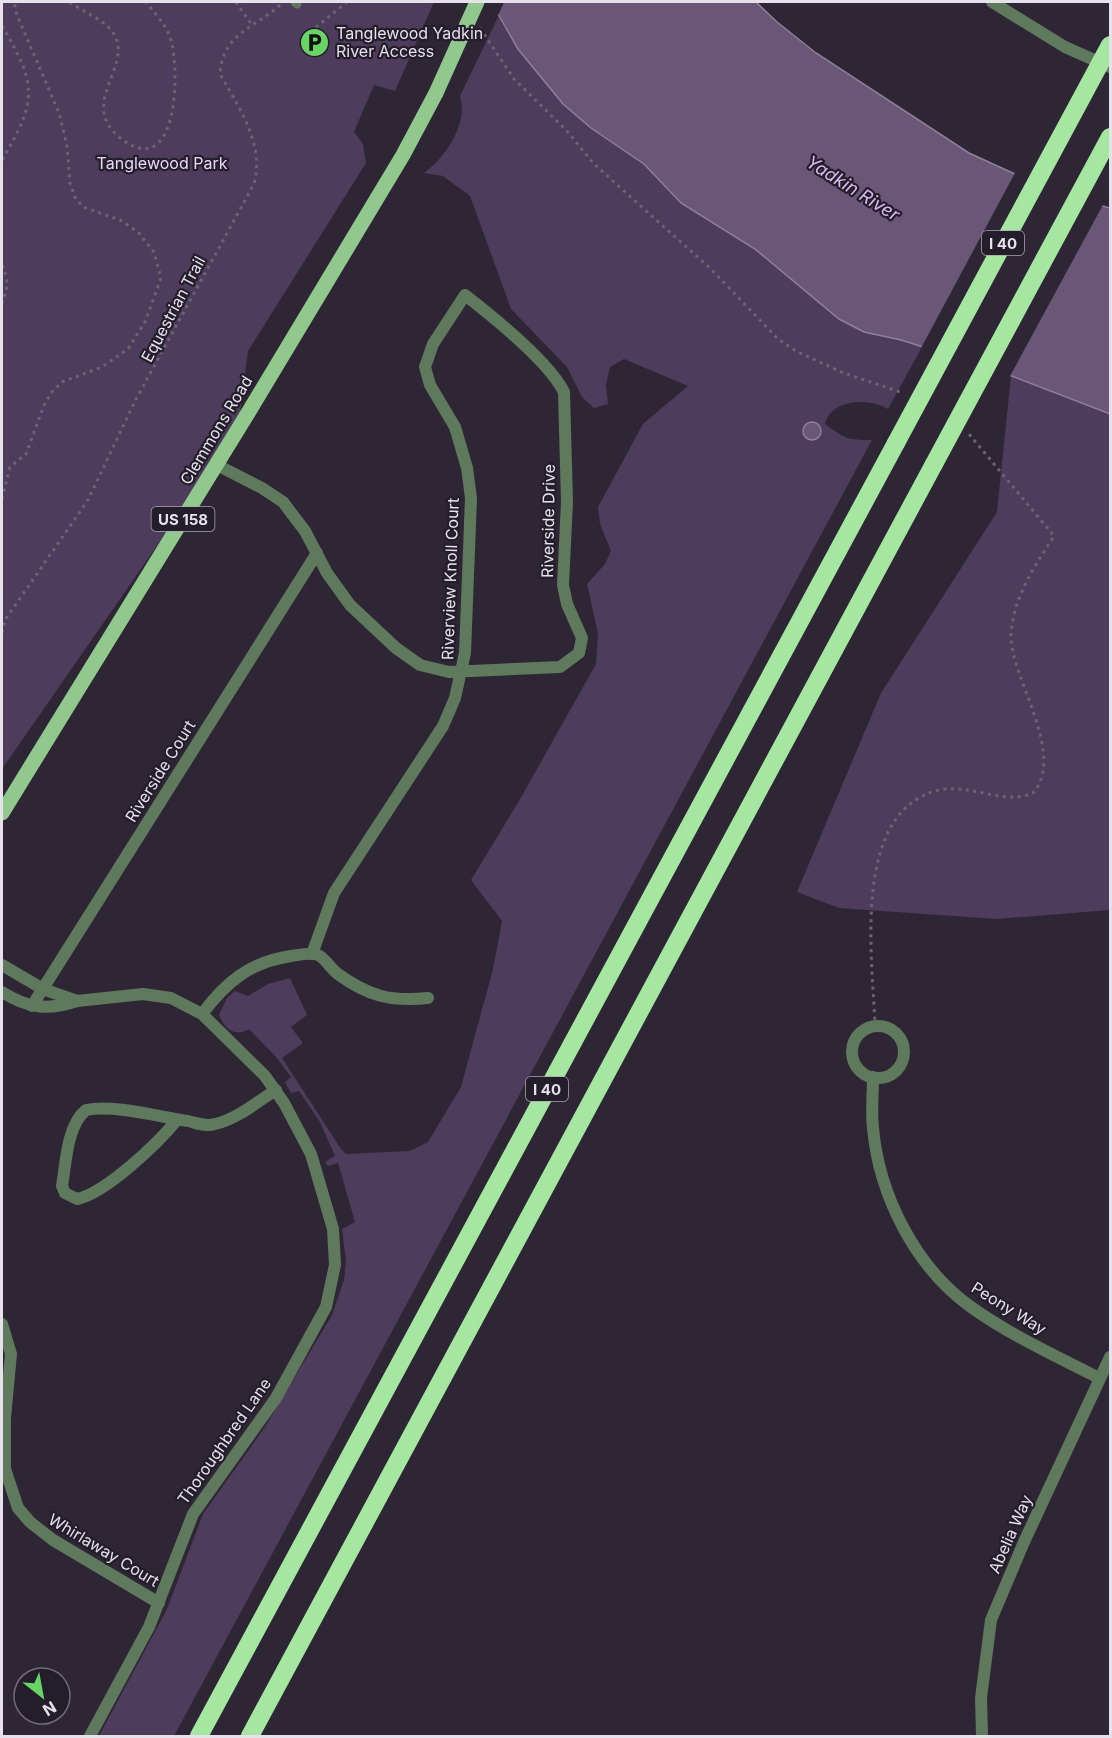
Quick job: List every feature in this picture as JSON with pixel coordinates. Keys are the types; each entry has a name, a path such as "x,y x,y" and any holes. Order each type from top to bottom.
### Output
{"highway":[{"name":"I 40","path":"199,1737 1110,45"},
{"name":"I 40","path":"250,1737 1110,137"}],"main road":[{"name":"Clemmons Road","path":"2,813 217,465 403,155 436,93 477,2"}],"street":[{"path":"992,2 1065,47 1110,67"},
{"name":"Riverside Drive","path":"217,465 262,488 283,502 301,525 327,573 350,605 396,648 420,665 435,670 463,671 560,667 579,653 582,638 567,604 563,585 567,502 564,392 555,377 495,319 465,295"},
{"name":"Riverview Knoll Court","path":"312,954 334,893 443,726 453,704 463,671 472,527 470,490 455,427 430,385 425,367 433,344 465,295"},
{"name":"Riverside Court","path":"32,1006 317,553"},
{"path":"202,1014 225,985 250,968 270,960 312,954 322,957 338,974 368,992 401,1001 428,998"},
{"name":"Thoroughbred Lane","path":"2,965 43,989 77,1001 143,994 171,998 202,1014 265,1076 276,1090 304,1138 316,1169 333,1229 333,1281 326,1307 276,1398 193,1514 149,1627 90,1737"},
{"path":"2,992 32,1006 60,1007 77,1001"},
{"path":"875,1027 888,1028 896,1033 904,1050 899,1068 882,1078 873,1077 857,1067 852,1049 861,1032 875,1027"},
{"name":"Peony Way","path":"873,1077 873,1128 882,1177 902,1227 936,1274 970,1307 1099,1378"},
{"path":"177,1120 162,1139 140,1158 93,1192 76,1199 65,1193 62,1186 76,1120 86,1110 111,1110 177,1120 207,1125 217,1124 276,1090"},
{"name":"Whirlaway Court","path":"2,1324 11,1354 3,1424 7,1482 21,1512 53,1540 159,1603"},
{"name":"Abelia Way","path":"982,1737 981,1698 991,1620 1110,1356"}],"path":[{"path":"2,499 10,467 26,454 44,405 52,392 62,382 102,367 128,349 145,322 161,278 154,252 138,232 120,220 83,207 75,197 70,183 67,146 59,113 17,15 14,2"},
{"path":"70,2 101,21 116,39 118,50 104,96 103,109 109,123 118,136 142,148 151,148 160,144 169,126 174,68 171,39 159,16 146,2"},
{"path":"236,2 252,26"},
{"name":"Equestrian Trail","path":"2,633 5,620 88,500 135,401 254,184 258,157 254,139 220,74 224,51 283,2"},
{"path":"310,32 347,2"},
{"path":"476,21 514,79 567,131 594,164 711,269 778,339 796,351 841,372 913,397"},
{"path":"2,26 27,78 30,91 29,109 2,160"},
{"path":"2,265 8,278 2,303"},
{"path":"875,1027 873,893 881,849 895,818 922,797 938,790 966,788 1016,797 1033,793 1041,779 1037,723 1014,657 1011,639 1013,618 1026,582 1054,536 1014,485 964,429"}],"green space":[{"name":"Tanglewood Park","path":"2,2 434,2 395,91 374,85 354,132 363,144 366,163 248,351 238,429 2,769"},
{"path":"498,17 518,49 591,128 644,164 681,203 755,249 839,319 864,332 922,347 888,409 871,403 852,403 835,409 829,415 825,424 842,436 872,440 174,1736 99,1736 167,1609 203,1514 265,1427 332,1315 344,1280 346,1261 342,1229 355,1222 338,1163 328,1166 325,1162 335,1156 320,1122 299,1091 291,1093 285,1082 291,1077 276,1057 249,1029 244,1032 235,1032 227,1028 219,1015 227,998 235,991 248,996 268,984 290,978 307,1015 291,1027 303,1043 282,1058 341,1149 346,1154 410,1151 428,1142 461,1087 493,969 502,921 471,880 519,801 596,664 598,634 587,584 605,564 611,551 600,524 598,507 643,424 688,386 624,359 610,367 606,385 608,404 594,408 582,397 567,367 511,309 470,196 443,176 424,173 440,158 453,139 461,117 460,96"},
{"path":"1011,375 1110,414 1110,910 996,919 839,908 797,892 881,693 997,512"}],"water":[{"name":"Yadkin River","path":"491,2 756,2 816,53 969,153 1059,194 1110,208 1110,414 996,370 901,340 864,332 839,319 755,249 681,203 644,164 591,128 563,104 518,49"},
{"path":"808,422 816,422 821,427 819,438 808,440 803,435 803,427"}],"pier":[{"path":"504,2 496,20 489,3"},
{"path":"1016,171 1060,191 1104,203 1009,378 920,350"}],"place":[{"name":"Tanglewood Yadkin River Access","path":"315,42"}]}
